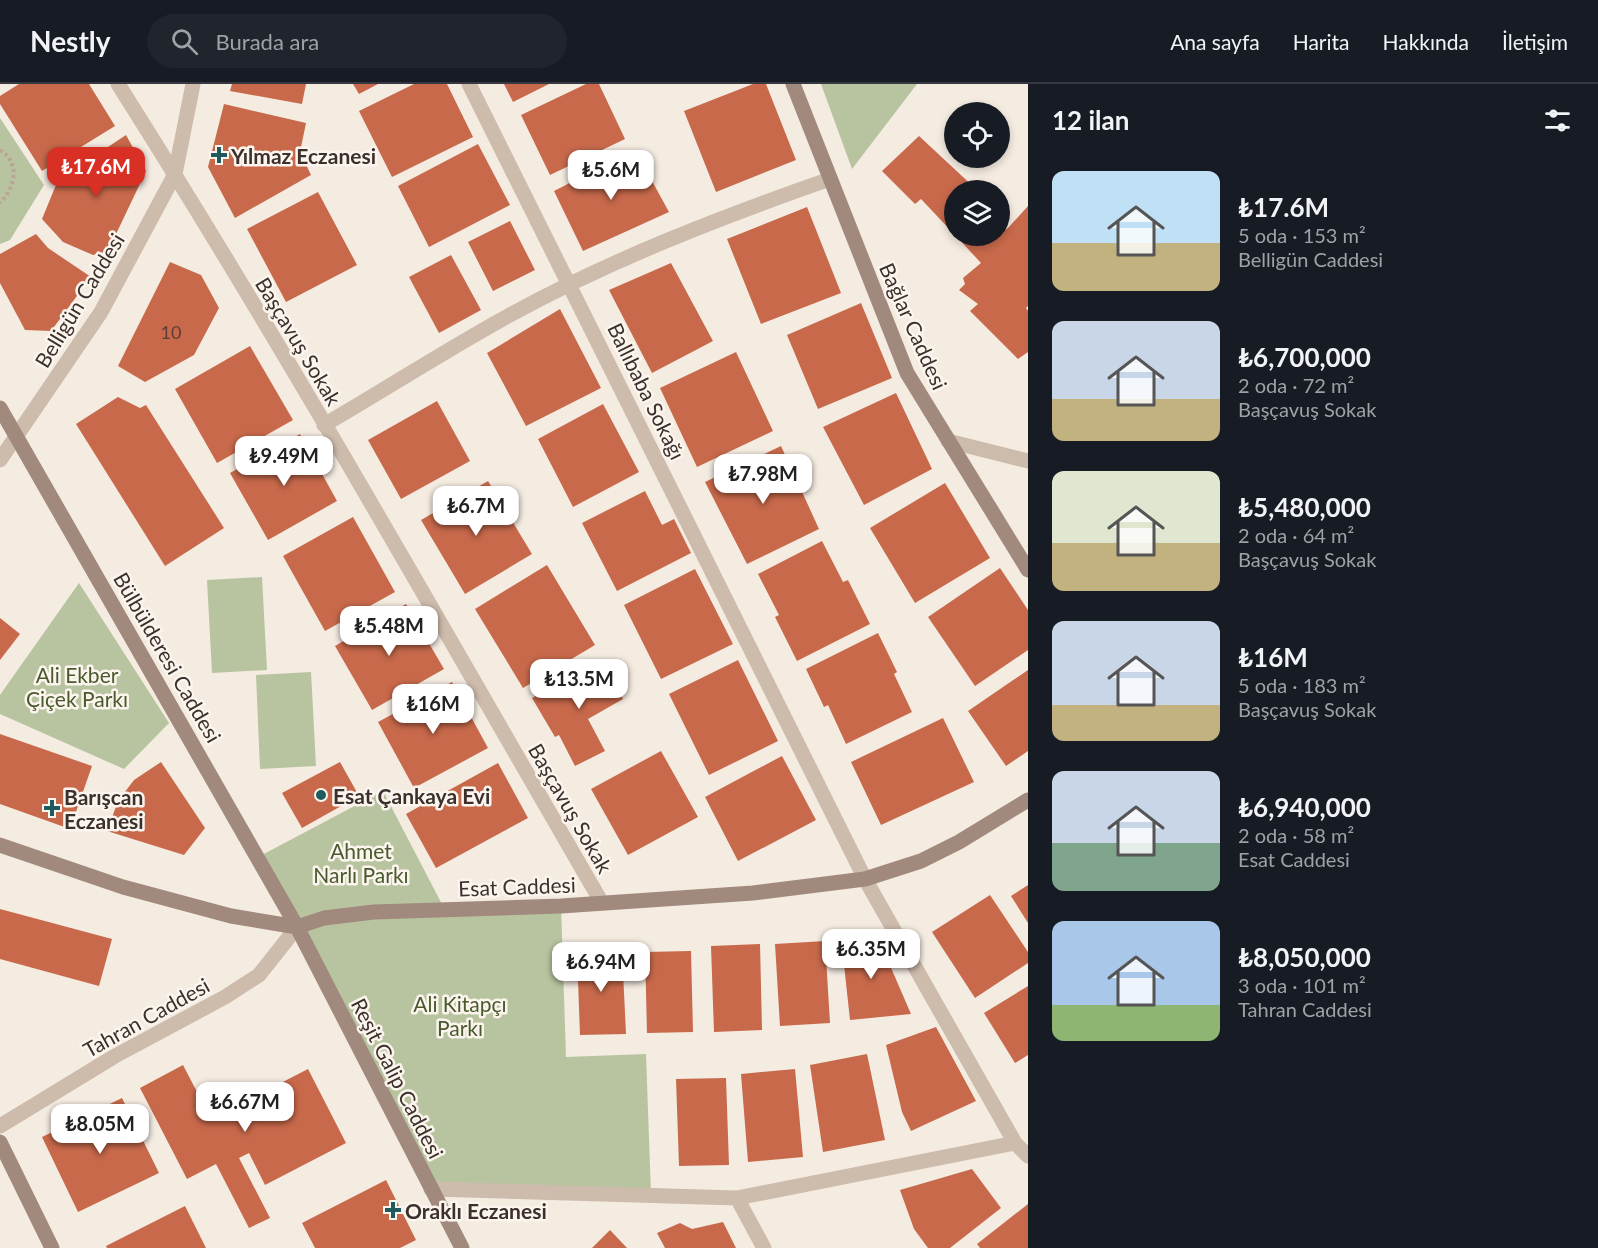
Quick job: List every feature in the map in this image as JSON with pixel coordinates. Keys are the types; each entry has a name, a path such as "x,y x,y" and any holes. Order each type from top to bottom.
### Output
{"main road":[{"name":"Bağlar Caddesi","path":"794,84 907,373 1028,570"},
{"name":"Bülbülderesi Caddesi","path":"0,408 297,927"},
{"name":"Esat Caddesi","path":"0,845 134,890 231,916 297,927 324,918 374,912 602,903 753,893 866,879 921,861 959,842 1028,800"},
{"name":"Reşit Galip Caddesi","path":"297,927 462,1248"},
{"path":"0,1142 52,1248"}],"street":[{"name":"Başçavuş Sokak","path":"118,84 175,174 324,425 602,903"},
{"name":"Belligün Caddesi","path":"0,460 18,438 101,312 175,174 193,84"},
{"name":"Ballıbaba Sokağı","path":"469,84 866,879 1015,1143 1028,1156"},
{"path":"324,425 507,316 570,284 754,206 830,179"},
{"path":"948,441 1028,461"},
{"name":"Tahran Caddesi","path":"0,1126 133,1046 225,997 259,975 297,927"},
{"path":"431,1189 737,1198 1015,1143"},
{"path":"737,1198 764,1248"}],"path":[{"path":"0,150 12,164 15,178 10,192 0,203"}],"green space":[{"path":"821,84 917,84 852,169"},
{"path":"0,118 44,185 10,240 0,244"},
{"path":"262,577 267,670 212,673 207,580"},
{"name":"Ali Ekber Çiçek Parkı","path":"79,583 169,723 124,769 0,714 0,695"},
{"path":"311,672 316,766 260,769 256,675"},
{"name":"Ali Kitapçı Parkı","path":"383,791 445,910 561,906 566,1057 646,1054 651,1195 431,1189 258,857"}],"building":[{"path":"19,84 89,84 115,126 42,171 0,104 0,96"},
{"path":"232,84 306,84 302,104 230,91"},
{"path":"353,84 378,84 359,94"},
{"path":"414,84 447,84 473,137 392,177 359,111"},
{"path":"504,84 549,84 513,102"},
{"path":"586,84 599,84 625,139 550,175 521,115"},
{"path":"753,84 766,84 796,160 716,192 684,111"},
{"path":"224,104 306,123 300,152 311,175 235,218 208,167"},
{"path":"126,135 146,171 108,251 93,255 63,242 42,219 58,180"},
{"path":"919,136 944,159 944,168 953,168 966,180 944,180 944,223 921,199 915,204 882,171"},
{"path":"478,144 510,205 429,247 398,186"},
{"path":"635,150 669,212 583,251 554,191"},
{"path":"318,192 357,265 286,302 247,229"},
{"path":"1028,206 1028,306 1026,308 1028,311 1028,352 1018,359 970,311 978,304 959,290 965,284 963,278 981,263 965,246 1010,246 1010,226"},
{"path":"807,207 841,293 761,324 727,239"},
{"path":"510,221 535,270 493,291 468,242"},
{"path":"36,234 48,248 91,277 51,331 25,330 0,283 0,254"},
{"path":"451,255 481,310 439,333 409,277"},
{"path":"170,262 201,275 219,308 194,355 145,382 118,366"},
{"path":"671,263 713,341 652,373 609,290"},
{"path":"861,303 892,378 818,409 787,335"},
{"path":"560,309 601,388 526,426 487,353"},
{"path":"250,346 293,420 217,463 175,389"},
{"path":"736,352 773,431 697,467 660,388"},
{"path":"896,393 932,469 864,505 823,427"},
{"path":"118,397 140,408 146,405 224,528 165,566 76,424"},
{"path":"437,401 470,461 401,499 368,440"},
{"path":"603,404 639,472 573,507 538,439"},
{"path":"300,434 337,501 268,540 230,473"},
{"path":"781,446 819,529 747,564 705,482"},
{"path":"488,481 532,554 465,594 421,520"},
{"path":"945,483 990,558 915,603 870,528"},
{"path":"645,491 662,525 674,519 691,553 617,591 582,523"},
{"path":"353,517 395,592 325,631 283,556"},
{"path":"822,541 843,582 848,580 870,624 797,661 775,617 779,615 758,574"},
{"path":"547,565 595,645 523,688 475,609"},
{"path":"1000,568 1028,610 1028,650 975,686 928,617"},
{"path":"695,569 733,644 661,679 624,605"},
{"path":"406,604 444,669 372,710 335,646"},
{"path":"0,618 20,634 0,660"},
{"path":"878,633 897,672 894,674 912,712 846,744 828,705 824,707 806,669"},
{"path":"601,660 623,699 588,719 605,751 575,766 559,735 555,737 532,698"},
{"path":"738,660 778,741 709,775 669,694"},
{"path":"1028,670 1028,751 1006,766 968,711"},
{"path":"452,682 488,748 414,788 378,722"},
{"path":"943,718 974,782 881,825 851,762"},
{"path":"0,734 92,766 70,829 0,804"},
{"path":"661,751 698,817 628,855 591,789"},
{"path":"782,756 816,820 738,861 705,797"},
{"path":"161,762 205,828 184,855 107,831 118,801 134,780"},
{"name":"Esat Çankaya Evi","path":"340,762 359,796 302,828 282,793"},
{"path":"498,763 528,818 436,868 406,814"},
{"path":"1028,885 1028,923 1011,896"},
{"path":"990,895 1028,952 1028,963 975,998 932,932"},
{"path":"0,909 112,939 99,986 0,959"},
{"path":"876,933 911,1014 850,1020 841,937"},
{"path":"825,941 830,1023 780,1026 775,944"},
{"path":"760,944 762,1030 714,1032 711,946"},
{"path":"622,951 626,1034 580,1035 577,953"},
{"path":"691,951 693,1032 647,1033 645,952"},
{"path":"1028,986 1028,1055 1015,1063 984,1013"},
{"path":"936,1027 976,1101 911,1131 902,1112 886,1045"},
{"path":"867,1054 885,1140 823,1152 810,1065"},
{"path":"183,1065 211,1119 308,1069 346,1143 265,1185 249,1153 239,1158 270,1218 249,1228 216,1164 187,1179 140,1088"},
{"path":"795,1069 803,1157 748,1162 741,1074"},
{"path":"726,1078 729,1165 679,1166 676,1079"},
{"path":"122,1098 159,1173 78,1212 42,1137"},
{"path":"972,1169 1001,1208 950,1248 928,1248 914,1229 900,1190"},
{"path":"386,1180 416,1240 400,1248 315,1248 302,1223"},
{"path":"1028,1204 1028,1248 980,1248 977,1244"},
{"path":"185,1206 206,1248 107,1248 106,1246"},
{"path":"723,1222 736,1248 665,1248 657,1233 680,1223 692,1229"},
{"path":"610,1230 627,1248 592,1248"}],"place":[{"name":"Yılmaz Eczanesi","path":"219,155"},
{"name":"Esat Çankaya Evi","path":"321,795"},
{"name":"Barışcan Eczanesi","path":"52,808"},
{"name":"Oraklı Eczanesi","path":"393,1210"}],"park label":[{"name":"Ahmet Narlı Parkı","path":"361,862"}]}
